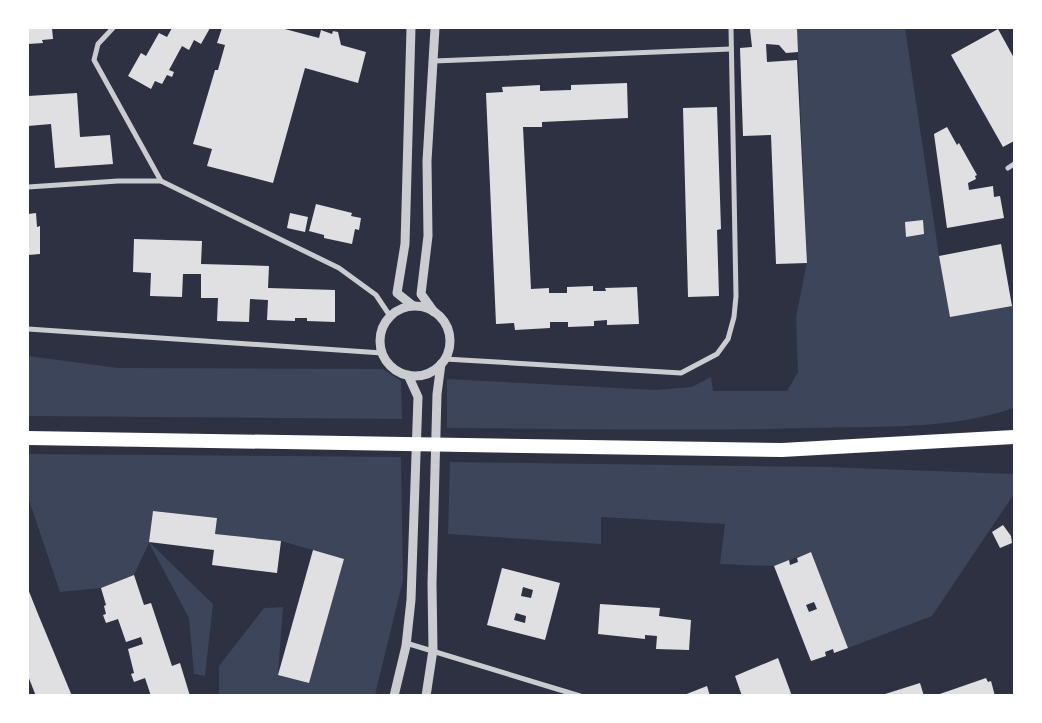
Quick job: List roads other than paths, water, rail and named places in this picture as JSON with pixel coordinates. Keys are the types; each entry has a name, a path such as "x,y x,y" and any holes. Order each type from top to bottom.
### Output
{"highway":[{"path":"28,438 782,450 1014,437"}],"street":[{"path":"103,28 107,33"},
{"path":"113,28 98,44 94,60 161,181"},
{"path":"411,28 405,244 397,293 412,305"},
{"path":"434,312 421,294 428,236 427,161 435,28"},
{"path":"426,696 433,650 432,584 436,394 443,361 450,342 449,332 444,320 424,306 412,305 400,309 390,316 380,338 382,353 389,364 408,375 418,376 430,372 443,361 681,373 717,354 730,331 734,317 736,296 731,28"},
{"path":"434,61 731,49"},
{"path":"1008,168 1014,164"},
{"path":"28,187 118,181 161,181 339,268 376,295 390,316"},
{"path":"28,329 382,353"},
{"path":"394,696 406,643 411,600 418,397 408,375"},
{"path":"406,643 580,696"}]}
